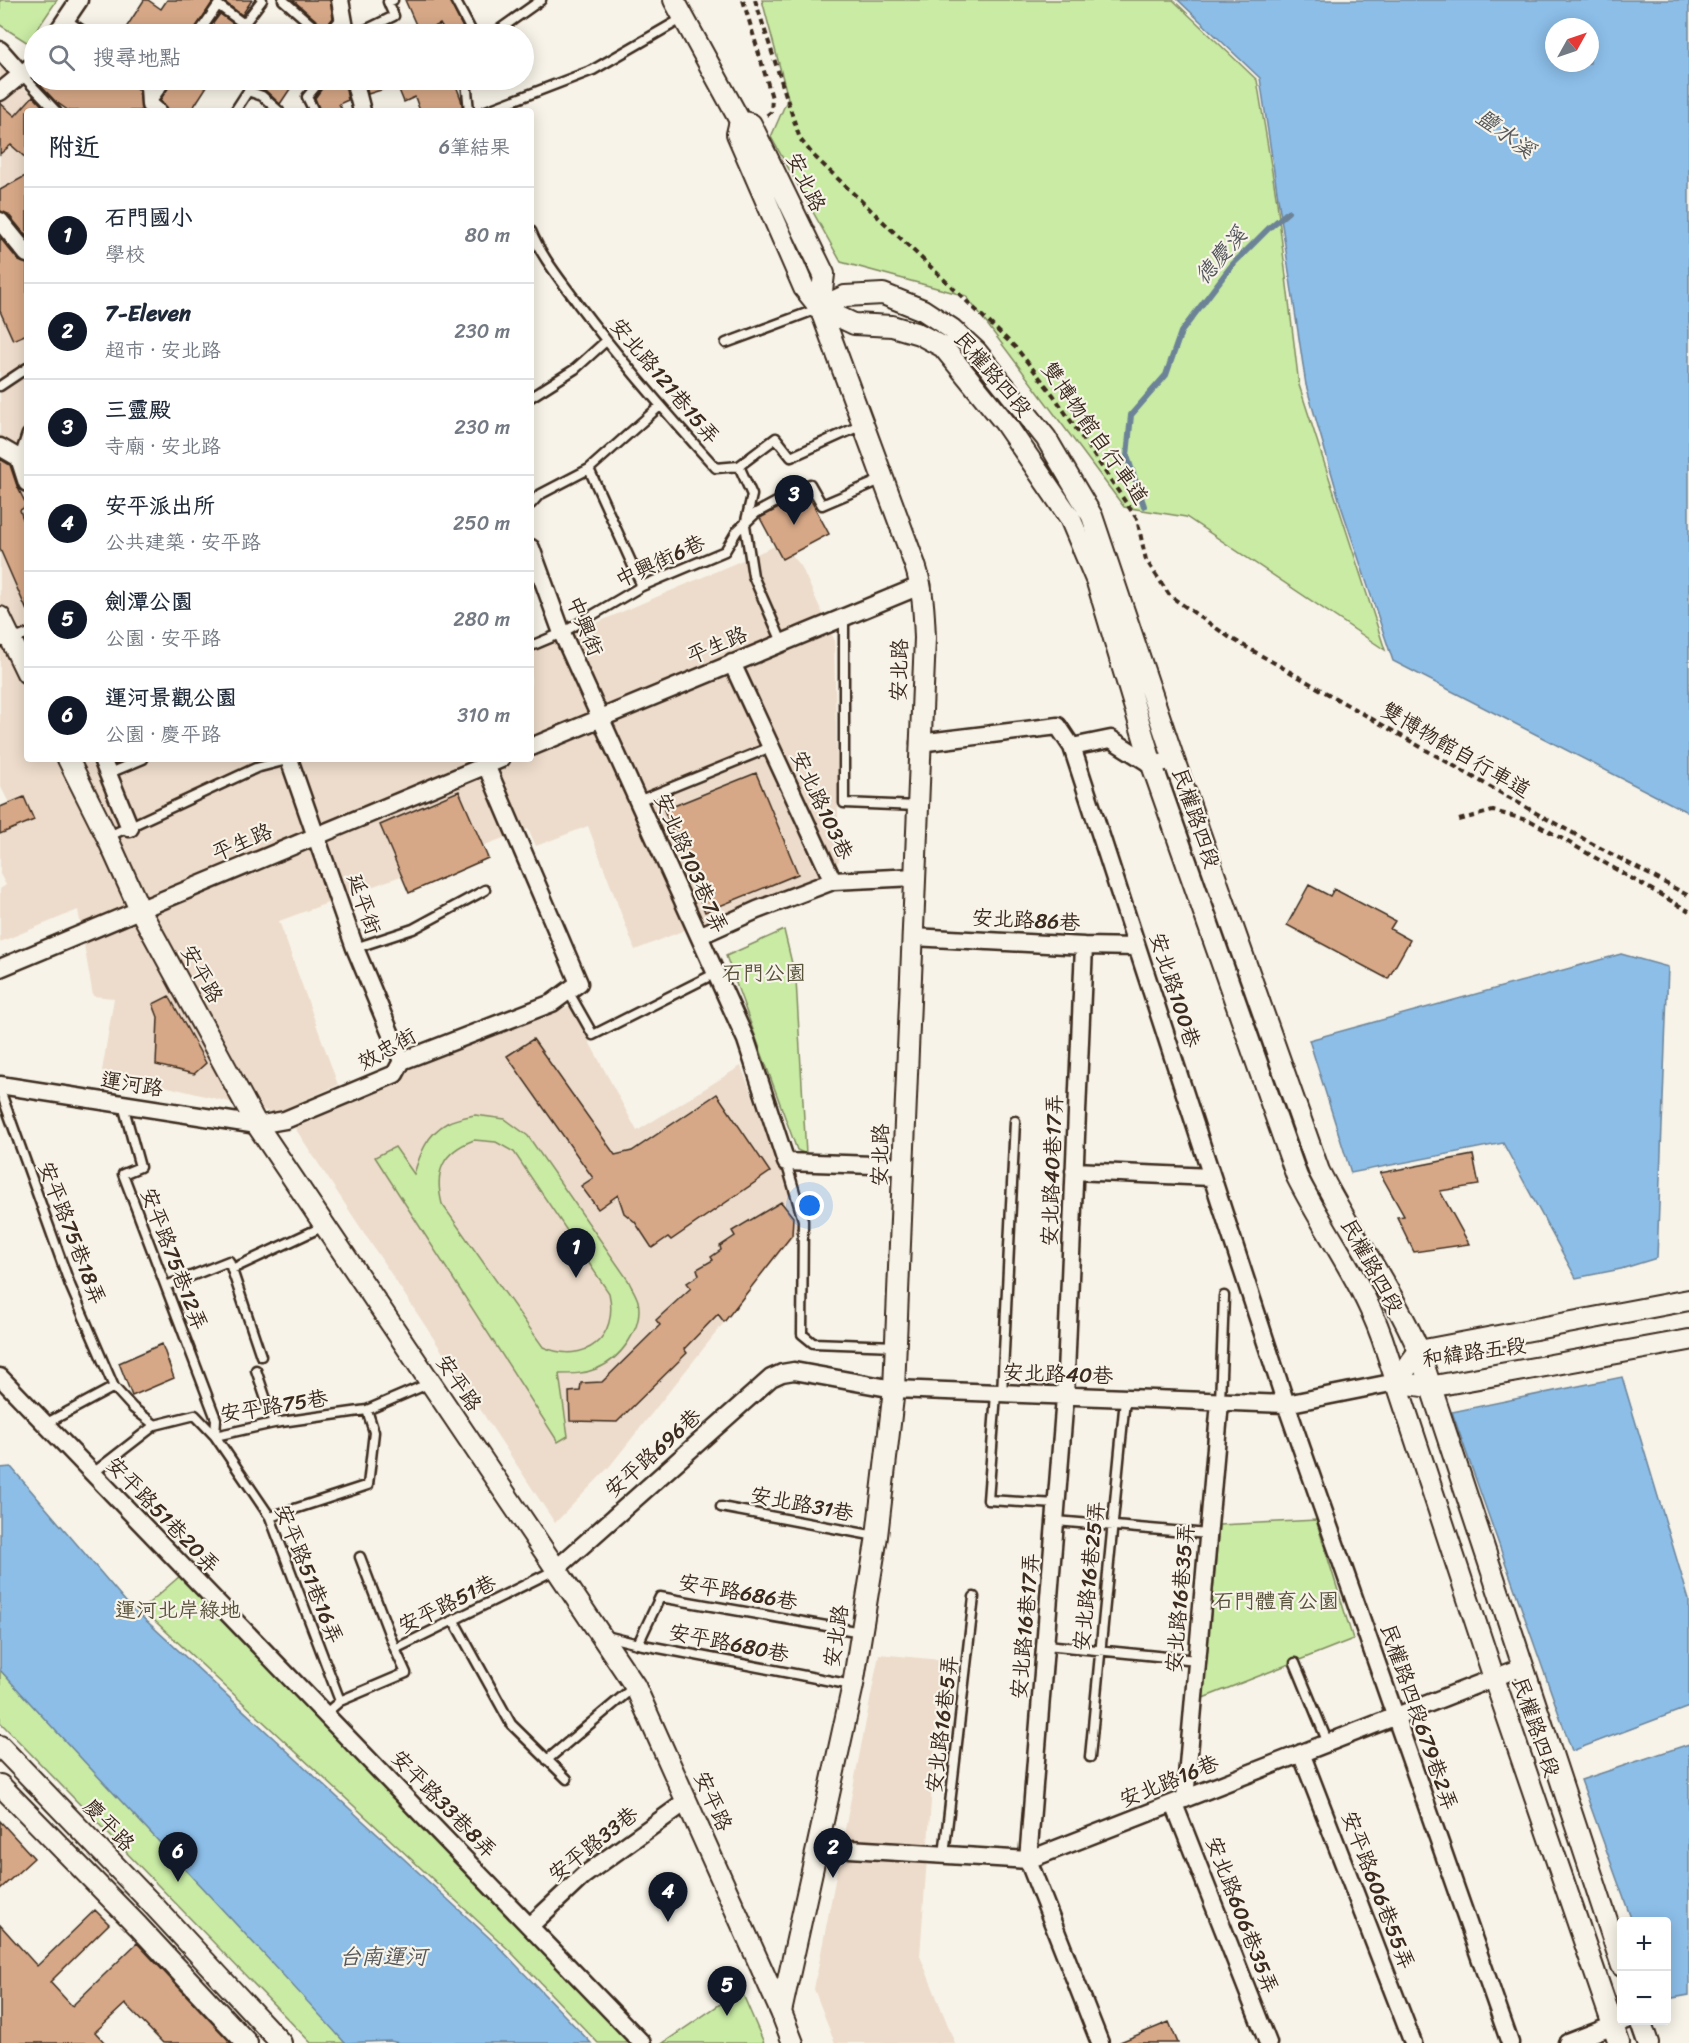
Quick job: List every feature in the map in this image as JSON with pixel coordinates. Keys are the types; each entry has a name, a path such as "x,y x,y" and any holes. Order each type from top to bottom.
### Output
{"street":[{"path":"63,24 79,0"},
{"name":"安北路","path":"674,0 746,123 824,274 820,308 922,585 925,638 894,1389 877,1536 853,1685 781,2012"},
{"path":"341,8 344,24"},
{"path":"0,50 24,66"},
{"path":"0,92 24,72"},
{"path":"149,90 151,108"},
{"path":"357,90 361,108"},
{"path":"0,221 24,243"},
{"name":"民權路四段","path":"820,308 845,296 883,294 923,310 952,329 976,351 1046,438 1092,516 1174,760 1319,1171 1336,1204 1394,1298 1419,1352 1617,1951"},
{"name":"民權路四段","path":"820,308 854,324 892,326 919,334 943,347 1005,423 1070,518 1089,562 1108,616 1152,765 1297,1177 1319,1220 1373,1312 1494,1678 1620,2030"},
{"path":"0,447 19,458 24,474"},
{"name":"中興街","path":"534,560 562,633 601,718"},
{"name":"平生路","path":"534,746 922,585"},
{"path":"0,617 13,639 24,666"},
{"name":"安北路103巷","path":"732,663 833,881"},
{"name":"安北路103巷7弄","path":"601,718 746,1040 786,1162"},
{"name":"安北路100巷","path":"920,743 1058,726 1072,747 1286,1404"},
{"path":"1072,747 1111,739 1152,765 1174,760"},
{"name":"安平路","path":"70,762 140,910 257,1125 635,1686 793,2043"},
{"name":"延平街","path":"291,762 355,948 402,1061"},
{"name":"平生路","path":"0,968 489,762"},
{"path":"491,762 579,983 568,992"},
{"path":"105,766 130,828"},
{"name":"安北路103巷","path":"699,936 757,910 833,881 915,877"},
{"name":"安北路86巷","path":"913,937 1137,947"},
{"name":"安北路40巷17弄","path":"1065,1397 1084,946"},
{"name":"效忠街","path":"257,1125 285,1120 395,1074 402,1061 552,1003 568,992"},
{"name":"運河路","path":"0,1085 123,1106 257,1125"},
{"path":"786,1162 903,1167"},
{"path":"1074,1171 1211,1177"},
{"name":"和緯路五段","path":"1689,1300 1419,1352 1396,1382 1430,1387 1689,1340"},
{"name":"安北路40巷","path":"782,1373 794,1371 894,1389 1286,1404 1396,1382"},
{"name":"安平路696巷","path":"556,1569 771,1378 782,1373"},
{"name":"安平路51巷20弄","path":"0,1377 325,1714"},
{"name":"安北路16巷17弄","path":"1028,1860 1065,1397"},
{"name":"安北路16巷35弄","path":"1179,1801 1197,1660 1221,1402"},
{"name":"民權路四段679巷2弄","path":"1286,1404 1510,2043"},
{"name":"安北路16巷","path":"817,1847 1028,1860 1522,1667"},
{"name":"安平路33巷8弄","path":"325,1714 642,2043"},
{"name":"慶平路","path":"0,1746 155,1906 281,2043"},
{"name":"安平路606巷55弄","path":"1301,1753 1413,2043"},
{"path":"0,1785 138,1926 247,2043"},
{"name":"安平路33巷","path":"530,1926 583,1876 687,1801"},
{"name":"安北路606巷35弄","path":"1179,1801 1268,2043"},
{"path":"1028,1860 1100,2043"},
{"path":"1642,2025 1648,2043"},
{"path":"1567,2043 1620,2030"}],"lane":[{"path":"205,24 218,5 244,24 262,0"},
{"path":"284,0 311,24"},
{"path":"378,24 394,16 388,2 393,0"},
{"path":"455,0 468,24"},
{"path":"505,24 529,3 541,0"},
{"path":"333,24 341,8"},
{"path":"494,108 593,70 683,18"},
{"path":"42,90 54,108"},
{"path":"152,108 161,90"},
{"path":"312,108 307,97 313,90"},
{"path":"467,90 469,108"},
{"path":"237,108 248,92 262,96 276,108"},
{"name":"安北路121巷15弄","path":"534,238 539,250 606,341 660,406 716,468 739,466"},
{"path":"726,343 820,308"},
{"path":"534,395 575,369 606,341"},
{"path":"0,386 24,370"},
{"path":"534,501 540,495 589,469 660,406"},
{"path":"782,642 753,576 745,525 752,495 739,466 776,438 791,457 864,424"},
{"path":"19,458 24,443"},
{"path":"589,469 642,586"},
{"name":"中興街6巷","path":"534,645 562,633 642,586 725,551 737,531 756,513 810,484 822,505 884,479"},
{"path":"844,616 844,803 918,806"},
{"name":"安北路103巷","path":"638,801 771,747"},
{"path":"105,766 127,762"},
{"path":"107,837 256,768 279,762"},
{"path":"355,948 413,929 485,890"},
{"path":"568,992 594,1035 716,973"},
{"name":"安平路75巷18弄","path":"0,1090 70,1284 114,1387"},
{"name":"安平路75巷12弄","path":"123,1106 140,1167 123,1174 216,1419 215,1436"},
{"name":"安北路40巷17弄","path":"1015,1121 999,1394 988,1500 1057,1504"},
{"path":"786,1162 803,1220 802,1334 813,1343 896,1346"},
{"path":"232,1269 325,1226"},
{"path":"166,1286 229,1261 261,1356"},
{"path":"1221,1402 1224,1296"},
{"path":"256,1371 274,1423"},
{"name":"安平路75巷","path":"155,1425 195,1415 215,1436 274,1423 367,1410 430,1383"},
{"path":"45,1424 114,1387 155,1425 92,1473"},
{"name":"安北路16巷25弄","path":"1090,1757 1125,1399"},
{"path":"270,1517 368,1485 374,1432 367,1410"},
{"name":"安平路51巷16弄","path":"215,1436 270,1517 340,1701"},
{"name":"安北路31巷","path":"721,1507 877,1536"},
{"path":"1056,1521 1208,1534"},
{"path":"360,1557 395,1649"},
{"name":"安平路51巷","path":"325,1714 340,1701 406,1673 395,1649 556,1569"},
{"name":"安平路686巷","path":"638,1644 660,1597 862,1632"},
{"name":"安北路16巷5弄","path":"944,1855 974,1597"},
{"path":"454,1621 511,1724 567,1779"},
{"name":"安平路680巷","path":"600,1634 638,1644 853,1685"},
{"path":"1046,1645 1197,1660"},
{"path":"1295,1663 1328,1743"},
{"path":"547,1760 635,1686"}],"path":[{"path":"743,0 772,98 771,112 746,123"},
{"name":"雙博物館自行車道","path":"755,0 800,139 814,156 1017,349 1054,396 1137,519 1146,560 1170,596 1229,637 1536,813 1689,896"},
{"path":"1459,820 1493,812 1531,821 1689,911"}],"shaded area":[{"path":"0,67 30,94 33,90 141,90 149,108 24,108 24,762 534,762 534,650 782,543 801,566 834,639 839,861 824,874 635,950 588,826 536,846 528,829 279,921 338,1085 275,1113 102,1071 114,998 93,996 78,910 0,942 0,889 6,885 0,874 0,810 10,805 0,785"},
{"path":"570,1006 637,1131 741,1066 794,1204 798,1230 609,1467 555,1523 295,1128 400,1081 409,1069"},
{"path":"879,1654 941,1660 920,1956 955,2043 835,2043 814,1989"}],"green space":[{"path":"0,0 57,0 41,24 24,24 24,40 0,25"},
{"path":"762,0 1173,0 1257,80 1277,202 1299,385 1385,650 1186,517 1124,507 966,296 841,262 771,137 788,98"},
{"name":"石門公園","path":"784,930 796,980 806,1154 797,1150 726,956"},
{"path":"475,1115 505,1119 528,1136 628,1280 638,1301 639,1311 634,1332 614,1358 591,1371 559,1374 568,1436 558,1442 375,1157 395,1147 414,1174 422,1152 434,1133 447,1123","holes":["474,1140 496,1142 514,1152 609,1293 611,1309 604,1335 596,1344 585,1350 558,1352 543,1347 442,1204 440,1173 448,1157 463,1145"]},
{"name":"石門體育公園","path":"1316,1520 1353,1639 1203,1698 1219,1525"},
{"name":"運河北岸綠地","path":"180,1576 629,2043 598,2043 509,1950 142,1609"},
{"path":"0,1669 351,2043 311,2043 0,1722"},
{"path":"741,1990 764,2043 663,2043"}],"water":[{"name":"鹽水溪","path":"1178,0 1689,0 1689,813 1393,661 1341,506 1306,385 1260,78"},
{"path":"1621,954 1668,967 1657,1258 1621,1269 1576,1278 1503,1143 1351,1173 1309,1040"},
{"path":"1622,1377 1689,1600 1689,1707 1572,1751 1452,1412"},
{"name":"台南運河","path":"11,1467 126,1602 496,1944 591,2043 399,2043 390,2041 345,2043 0,1670 0,1468"},
{"path":"1689,1744 1689,1995 1671,1998 1671,1917 1631,1917 1581,1780"}],"building":[{"path":"144,0 148,0 161,9 167,0 214,0 198,24 128,24"},
{"path":"222,0 252,0 242,15"},
{"path":"293,0 330,0 333,18 328,24 320,24"},
{"path":"405,0 449,0 461,24 440,24 416,24"},
{"path":"220,14 234,24 212,24"},
{"path":"45,90 138,90 142,108 65,108"},
{"path":"166,90 205,90 193,108 167,108 160,100"},
{"path":"265,90 289,90 280,104"},
{"path":"321,90 346,90 348,100 339,104 341,108 319,108 315,98"},
{"path":"367,90 381,90 368,94"},
{"path":"399,90 458,90 462,108 419,108 415,97 404,102"},
{"path":"33,96 44,108 24,108 24,156 11,145 0,154 0,103 15,116"},
{"path":"24,177 24,233 8,214 0,211 0,190"},
{"path":"0,238 19,261 24,263 24,335 13,340 0,311"},
{"path":"0,459 10,465 24,500 24,508 20,510 24,522 24,604 0,549"},
{"path":"807,493 829,534 782,559 760,518"},
{"path":"756,773 798,874 705,912 664,810"},
{"path":"459,791 488,858 409,893 380,825"},
{"path":"24,797 34,820 0,834 0,807"},
{"path":"1309,885 1330,896 1334,889 1395,921 1390,929 1410,940 1388,979 1287,925"},
{"path":"169,996 206,1063 194,1074 156,1065 158,1017 153,1004"},
{"path":"533,1039 615,1155 632,1151 717,1094 770,1172 671,1240 668,1237 652,1248 635,1222 624,1213 618,1195 598,1209 581,1186 593,1178 507,1056"},
{"path":"1473,1155 1479,1185 1440,1191 1469,1244 1414,1252 1397,1217 1404,1216 1380,1173"},
{"path":"781,1202 793,1217 792,1235 724,1322 718,1314 684,1349 687,1353 617,1422 570,1421 569,1392 580,1391 581,1383 602,1382 660,1325 656,1320 691,1288 687,1283 699,1275 697,1269 713,1260 711,1257 721,1250 720,1246 735,1236 732,1231"},
{"path":"162,1344 174,1378 132,1396 119,1363"},
{"path":"0,1821 34,1858 0,1889"},
{"path":"95,1910 109,1924 50,1982 72,2006 137,1943 231,2043 163,2043 125,2004 95,2032 105,2043 0,2043 0,1925 37,1966"},
{"path":"1169,2022 1178,2043 1120,2043 1120,2042"}],"waterway":[{"name":"德慶溪","path":"1144,506 1127,456 1131,415 1166,375 1181,332 1232,265 1288,212"}],"place":[{"name":"三靈殿","path":"794,525"},
{"name":"石門國小","path":"576,1278"},
{"name":"7-Eleven","path":"833,1878"},
{"name":"運河景觀公園","path":"178,1882"},
{"name":"安平派出所","path":"668,1922"},
{"name":"劍潭公園","path":"727,2016"}]}
